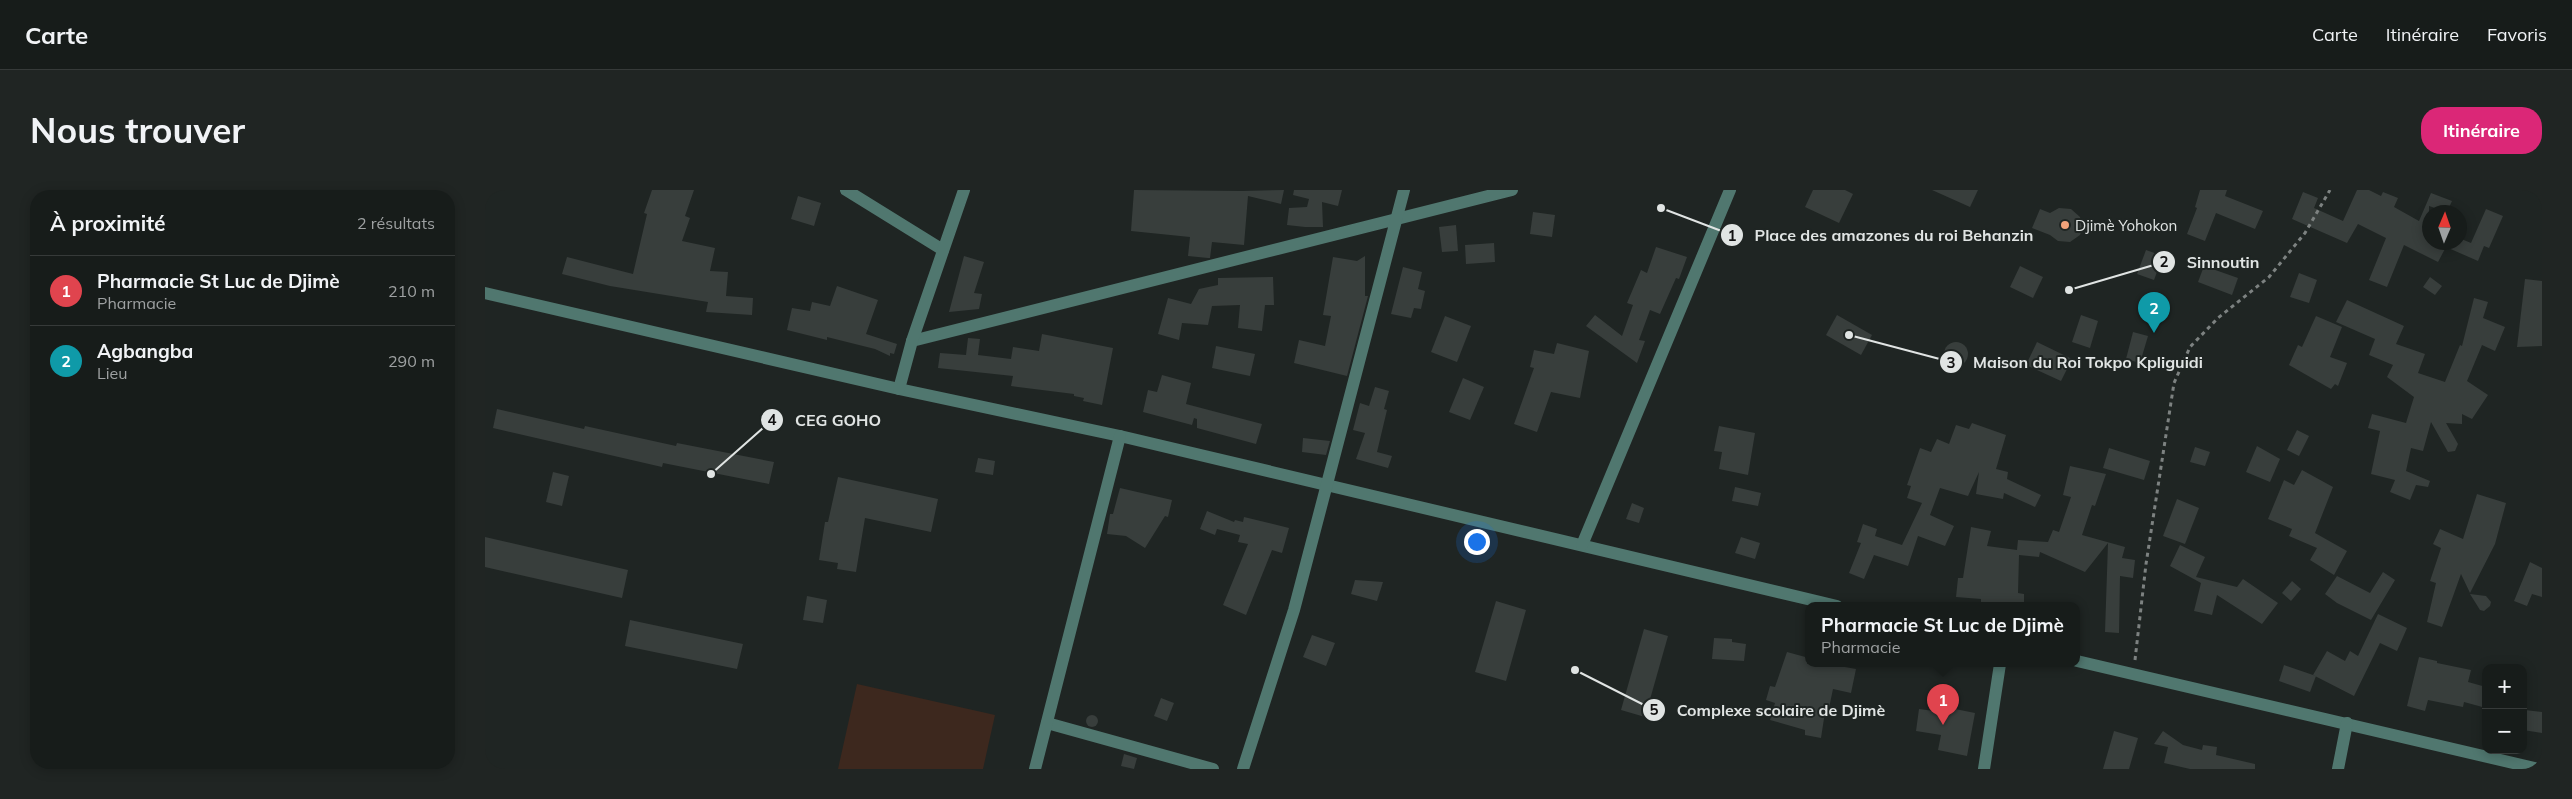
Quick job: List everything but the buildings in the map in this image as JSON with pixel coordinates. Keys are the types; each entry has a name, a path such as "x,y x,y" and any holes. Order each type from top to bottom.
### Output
{"street":[{"path":"846,190 943,250"},
{"path":"899,389 912,341 964,190"},
{"path":"1243,769 1294,610 1325,485 1404,190"},
{"path":"912,341 1512,190"},
{"path":"1582,545 1731,190"},
{"path":"485,293 899,389 1120,436 1820,602"},
{"path":"1035,769 1120,436"},
{"path":"2080,662 2539,769"},
{"path":"1984,769 2000,667"},
{"path":"1047,722 1213,769"},
{"path":"2339,769 2347,723"}],"path":[{"path":"2133,674 2146,564 2174,383 2190,347 2218,318 2269,276 2305,232 2330,190"}],"shaded area":[{"path":"857,684 995,715 983,769 838,769"}],"place":[{"name":"Place des amazones du roi Behanzin","path":"1661,208"},
{"name":"Djimè Yohokon","path":"2065,225"},
{"name":"Sinnoutin","path":"2069,290"},
{"name":"Agbangba","path":"2154,333"},
{"name":"Maison du Roi Tokpo Kpliguidi","path":"1849,335"},
{"name":"CEG GOHO","path":"711,474"},
{"name":"Complexe scolaire de Djimè","path":"1575,670"},
{"name":"Pharmacie St Luc de Djimè","path":"1943,725"}]}
